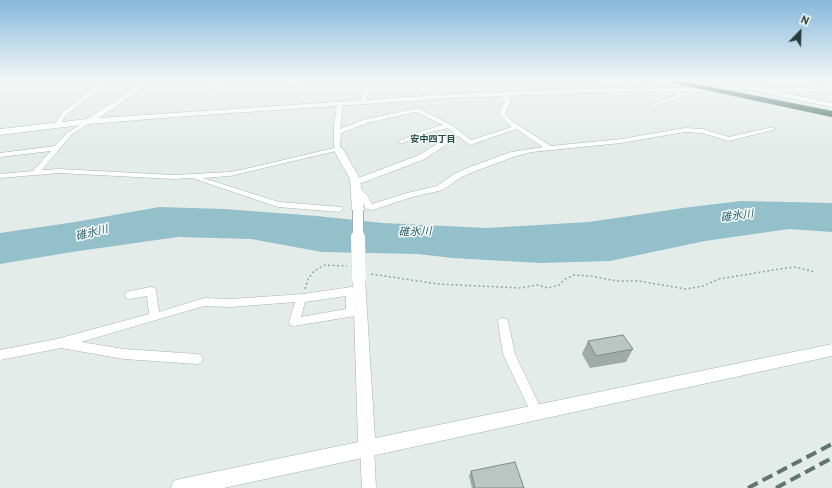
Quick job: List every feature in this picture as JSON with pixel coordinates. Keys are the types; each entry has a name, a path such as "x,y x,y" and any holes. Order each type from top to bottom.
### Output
{"highway":[{"path":"786,104 832,114"},
{"path":"804,104 832,110"}],"main road":[{"path":"89,121 115,104"},
{"path":"0,132 89,121 340,104"},
{"path":"338,149 350,168 356,186 360,274 356,312 367,448"},
{"path":"180,488 832,350"}],"street":[{"path":"58,124 68,111 78,104"},
{"path":"0,176 59,171 174,178 230,174 338,149 340,104"},
{"path":"507,104 502,114 517,127 548,147"},
{"path":"338,132 365,121 417,110 448,126 470,143 517,127"},
{"path":"36,172 69,134 89,121"},
{"path":"400,142 448,126"},
{"path":"458,133 422,157 356,186 369,207 440,188 457,176 514,154 548,147 621,141 685,130 703,131 729,139 773,129"},
{"path":"0,155 56,148"},
{"path":"192,177 278,204 339,209"},
{"path":"130,295 150,291 155,317"},
{"path":"0,355 61,343 204,302 231,303 302,298 351,291 356,312 294,322 302,298"},
{"path":"503,322 509,354 537,413"},
{"path":"61,343 124,354 198,359"},
{"path":"367,448 369,488"}],"path":[{"path":"302,298 308,279 314,271 325,265 345,266 360,274 438,284 520,288 537,286 548,288 559,285 565,279 574,276 582,276 617,281 639,281 686,289 704,286 720,278 786,268 796,267 814,272"}],"water":[{"name":"碓氷川","path":"741,201 832,203 832,232 789,229 705,241 610,261 540,263 453,258 417,254 322,252 251,239 178,237 0,264 0,233 75,222 159,207 224,209 383,223 487,228 589,222"}],"building":[{"path":"623,335 633,349 596,356 588,341"},
{"path":"515,462 524,488 475,488 471,471"}],"railway":[{"path":"748,488 832,444"},
{"path":"776,488 832,458"}],"district":[{"name":"安中四丁目","path":"433,140"}]}
